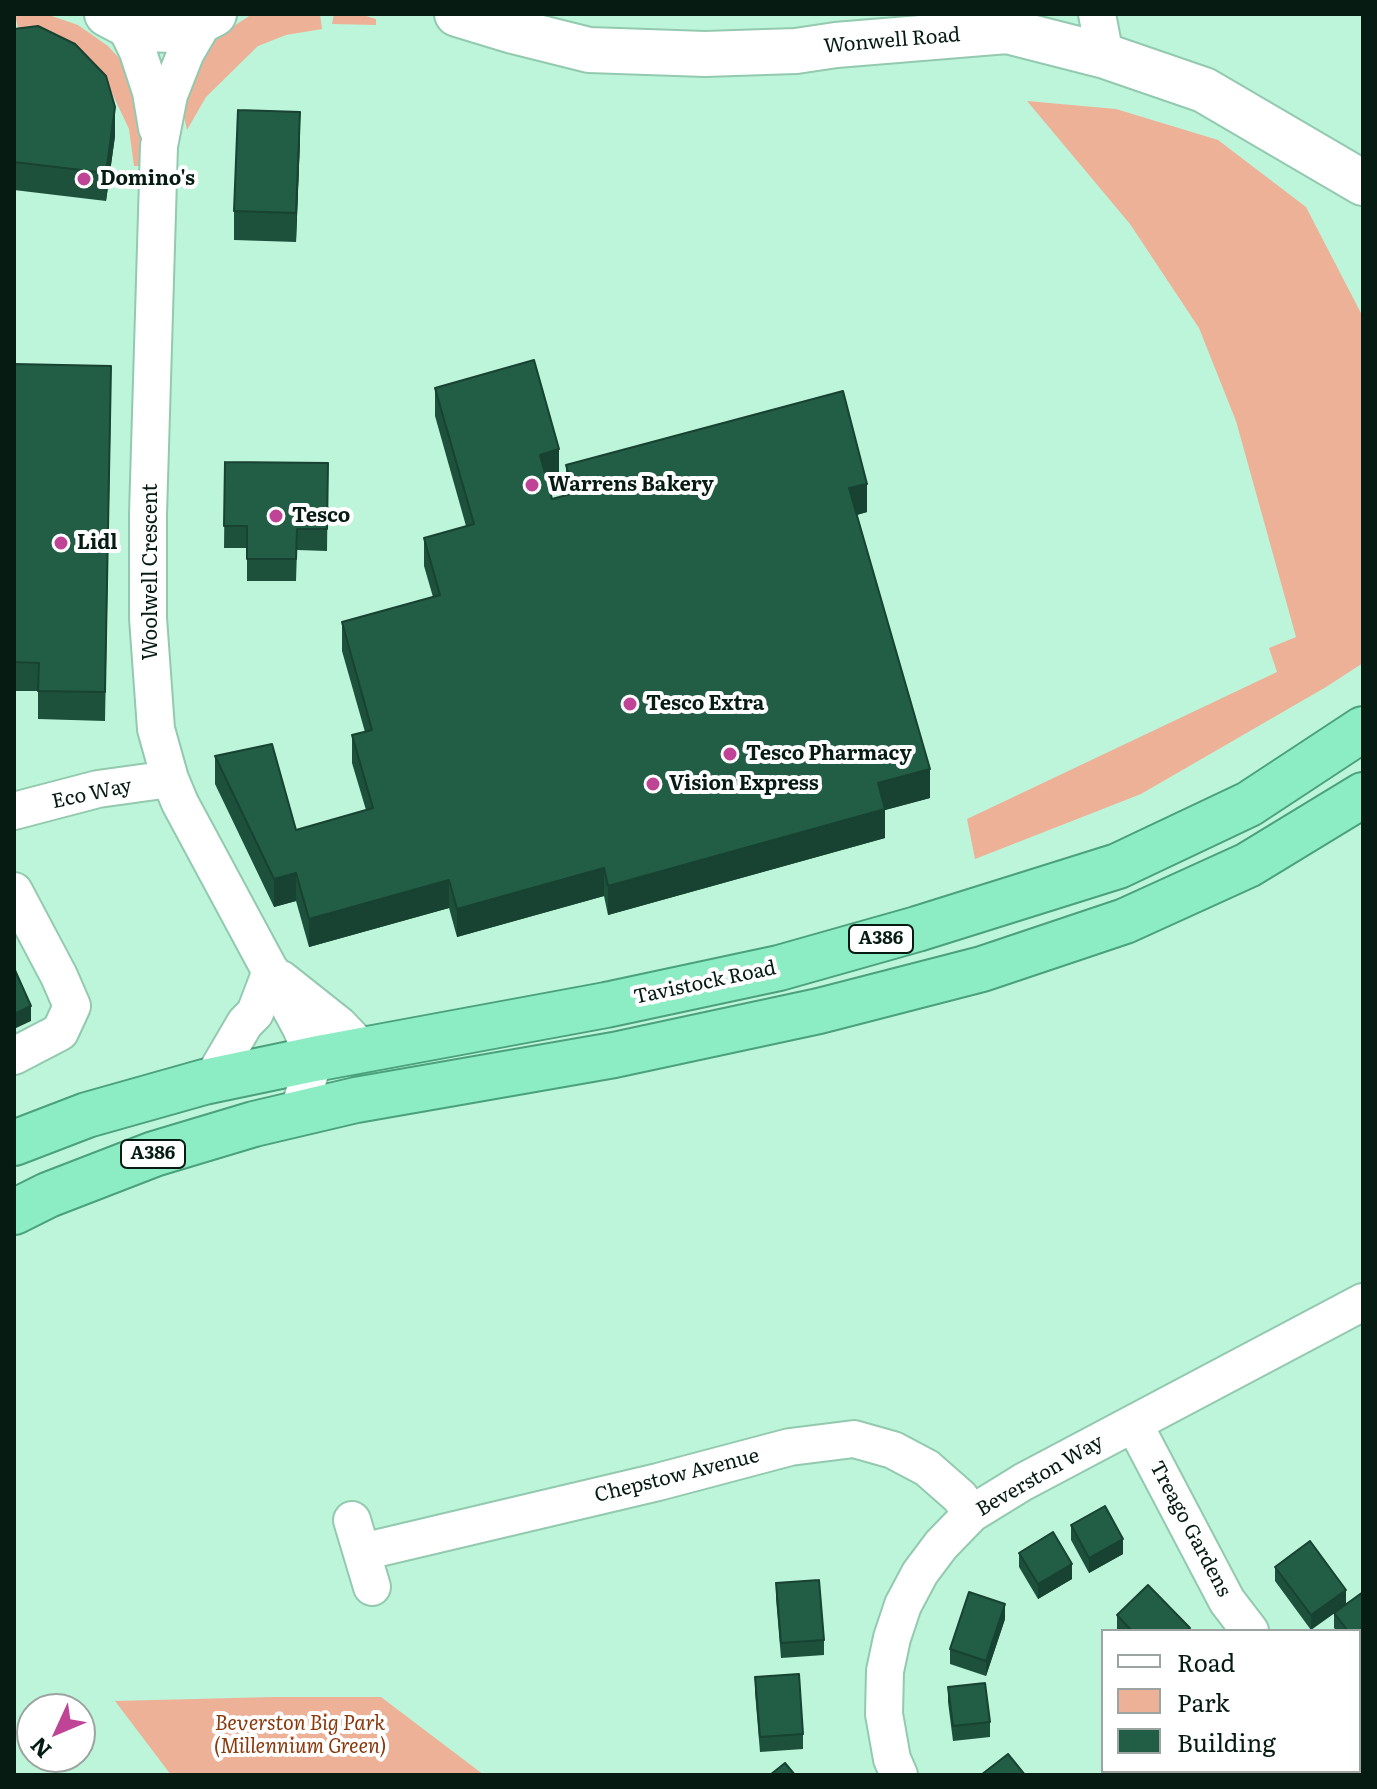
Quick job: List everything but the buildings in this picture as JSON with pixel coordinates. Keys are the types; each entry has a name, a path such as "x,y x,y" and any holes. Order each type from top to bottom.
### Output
{"highway":[{"name":"Tavistock Road","path":"14,1143 87,1115 211,1081 606,1005 779,968 917,929 1118,866 1249,804 1363,729"},
{"name":"A386","path":"14,1212 48,1195 154,1154 254,1124 356,1100 614,1055 819,1011 982,969 1125,921 1248,865 1363,795"}],"street":[{"name":"Wonwell Road","path":"457,14 589,50 705,54 796,51 1007,31 1101,35 1204,90 1363,183"},
{"path":"115,19 147,29 171,30 210,16"},
{"name":"Woolwell Crescent","path":"210,16 186,52 169,95 159,146 148,514 148,618 156,729 180,803 271,971 339,1025 363,1050"},
{"name":"Woolwell Crescent","path":"115,19 138,52 151,92 159,146"},
{"name":"Wonwell Road","path":"1307,149 1363,207"},
{"name":"Eco Way","path":"14,811 98,789 170,779"},
{"path":"14,891 72,1006 60,1032 14,1056"},
{"path":"271,971 314,1059 298,1114"},
{"path":"211,1081 245,1023 255,1013 271,971"},
{"name":"Beverston Way","path":"899,1775 892,1759 884,1714 885,1671 892,1638 903,1605 920,1573 941,1545 971,1514 1023,1482 1363,1302"},
{"name":"Treago Gardens","path":"1134,1424 1227,1601 1248,1629"},
{"name":"Chepstow Avenue","path":"372,1587 357,1536 658,1482 790,1447 854,1439 893,1450 927,1468 960,1497 971,1514"}],"green space":[{"path":"15,14 46,14 78,25 108,46 130,70 144,112 141,166 134,166 129,129 109,87 20,38"},
{"path":"252,14 320,14 322,29 286,35 258,46 206,97 187,130 183,112 189,78 206,51 222,34"},
{"path":"334,14 359,14 376,19 376,25 332,24"},
{"path":"1027,101 1116,109 1218,140 1306,207 1363,317 1363,663 1141,794 975,859 967,819 1277,672 1269,648 1296,637 1236,421 1199,328 1130,224"},
{"name":"Beverston Big Park (Millennium Green)","path":"381,1697 484,1775 171,1775 115,1701"}],"place":[{"name":"Domino's","path":"84,179"},
{"name":"Warrens Bakery","path":"532,485"},
{"name":"Tesco","path":"276,516"},
{"name":"Lidl","path":"61,543"},
{"name":"Tesco Extra","path":"630,704"},
{"name":"Tesco Pharmacy","path":"730,754"},
{"name":"Vision Express","path":"653,784"}]}
